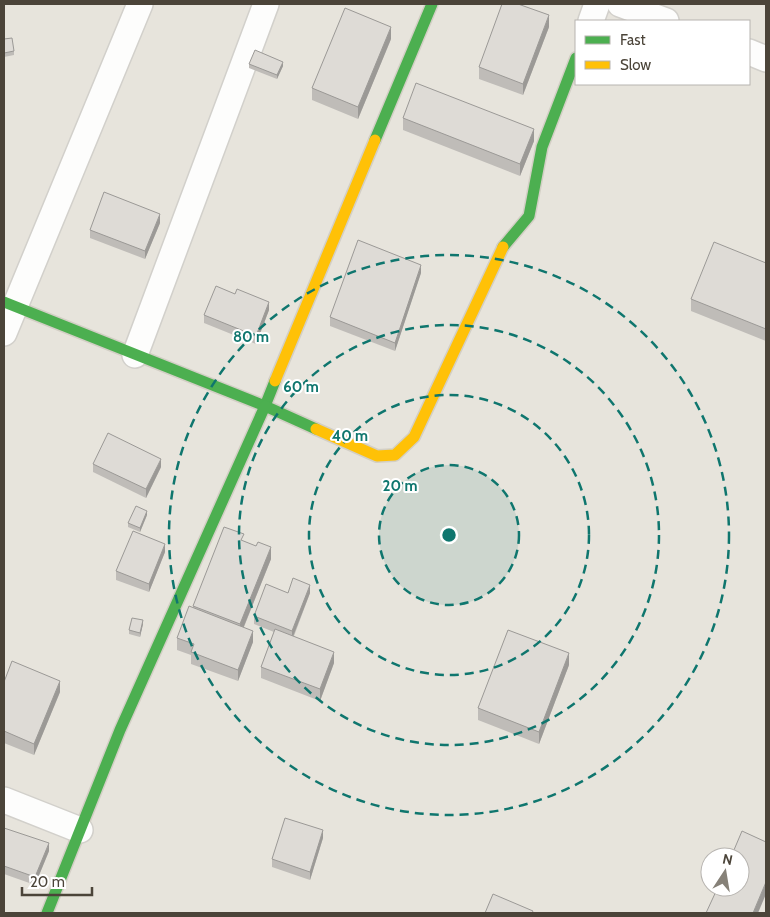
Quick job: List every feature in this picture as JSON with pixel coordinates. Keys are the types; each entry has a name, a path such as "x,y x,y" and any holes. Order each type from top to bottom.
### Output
{"street":[{"path":"4,333 9,304 140,4"},
{"path":"135,355 266,4"},
{"path":"47,913 120,730 265,406 432,4"},
{"path":"590,20 597,4"},
{"path":"636,6 664,20"},
{"path":"750,52 766,59"},
{"path":"9,304 265,406 377,456 395,455 414,437 505,243 529,216 542,147 575,61"},
{"path":"4,800 80,830"}],"shaded area":[{"path":"4,4 766,4 766,913 4,913"}],"building":[{"path":"502,4 518,4 549,15 523,84 479,67"},
{"path":"345,8 391,27 358,107 312,88"},
{"path":"12,38 14,51 4,53 4,39"},
{"path":"255,50 283,62 277,75 249,64"},
{"path":"416,83 534,129 520,164 403,118"},
{"path":"104,192 160,214 145,251 90,230"},
{"path":"358,240 421,265 395,343 330,317"},
{"path":"714,242 766,263 766,329 691,299"},
{"path":"216,286 235,294 237,289 269,302 256,336 204,315"},
{"path":"108,433 161,459 146,489 93,464"},
{"path":"136,506 147,511 140,528 128,523"},
{"path":"224,527 244,534 241,540 256,546 258,542 271,547 240,624 193,606"},
{"path":"133,531 165,544 149,584 116,571"},
{"path":"293,578 310,585 292,631 254,616 266,584 288,593"},
{"path":"189,606 253,631 238,670 191,652 194,644 177,638"},
{"path":"132,618 143,620 140,633 129,630"},
{"path":"275,629 334,652 320,689 261,667"},
{"path":"508,630 569,653 539,732 478,708"},
{"path":"12,661 60,681 34,744 4,731 4,682"},
{"path":"285,818 323,830 310,872 272,859"},
{"path":"4,828 49,843 35,877 4,866"},
{"path":"742,831 766,842 766,882 753,913 706,913 713,897 750,897 750,847 735,847"},
{"path":"493,894 533,911 532,913 485,913"}],"traffic: fast":[{"path":"375,140 432,4"},
{"path":"503,247 529,216 542,147 575,61"},
{"path":"4,302 265,406 275,381"},
{"path":"47,913 120,730 265,406 316,429"}],"traffic: slow":[{"path":"275,381 375,140"},
{"path":"316,429 377,456 395,455 414,437 503,247"}]}
